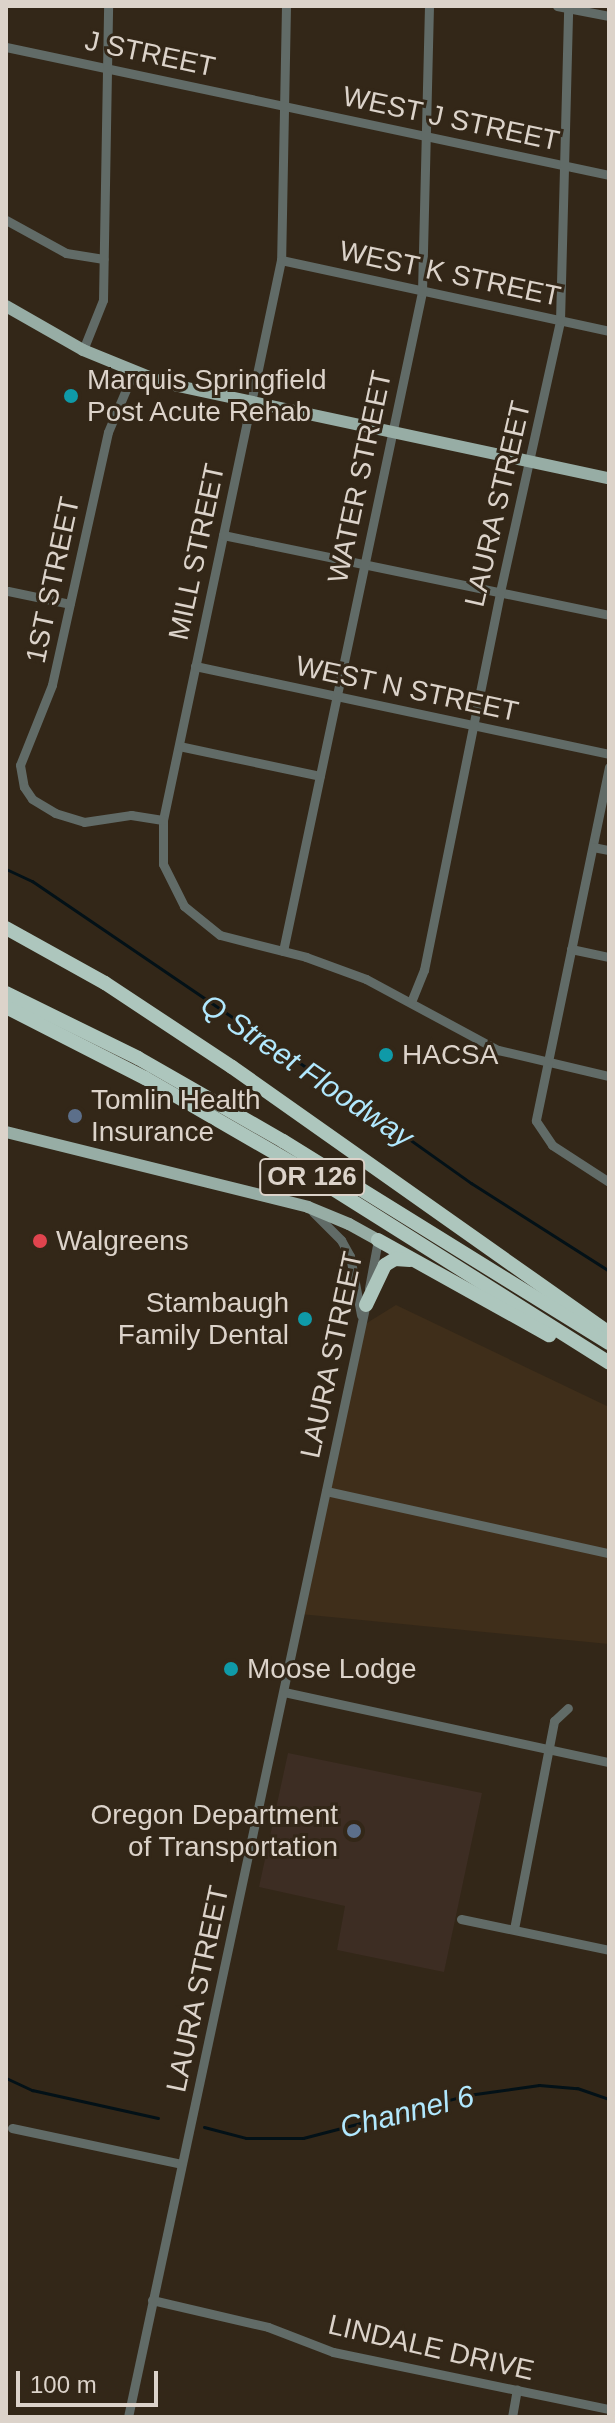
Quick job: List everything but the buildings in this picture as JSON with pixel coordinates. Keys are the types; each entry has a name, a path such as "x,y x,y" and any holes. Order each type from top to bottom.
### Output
{"highway":[{"path":"6,928 105,983 232,1067 609,1333"},
{"name":"OR 126","path":"6,993 138,1058 283,1141 609,1343"},
{"name":"OR 126","path":"6,1007 145,1078 278,1156 609,1364"},
{"path":"378,1240 609,1364"},
{"path":"366,1305 385,1265 395,1259 414,1261"}],"main road":[{"path":"6,306 83,350 133,373 250,403 609,478"},
{"path":"6,1132 308,1207 378,1240"}],"street":[{"path":"83,350 103,300 108,6"},
{"name":"MILL STREET","path":"286,6 281,260 163,820 163,864 184,906 220,935 334,965 411,1002 498,1050 609,1076"},
{"name":"WATER STREET","path":"283,951 422,292 429,6"},
{"path":"557,6 609,16"},
{"name":"LAURA STREET","path":"411,1002 424,970 472,725 560,321 568,8"},
{"name":"J STREET","path":"6,47 284,105"},
{"name":"WEST J STREET","path":"284,105 609,175"},
{"path":"6,220 66,253 104,259"},
{"name":"WEST K STREET","path":"281,260 609,331"},
{"name":"1ST STREET","path":"133,373 108,432 52,685 22,754 24,787 32,799 55,813 84,822 131,815 163,820"},
{"path":"223,535 609,615"},
{"path":"8,591 70,604"},
{"name":"WEST N STREET","path":"195,666 609,754"},
{"path":"179,746 320,776"},
{"path":"609,767 536,1121 541,1133 552,1145 609,1182"},
{"path":"593,847 609,850"},
{"path":"571,949 609,957"},
{"path":"308,1207 341,1240 350,1256 356,1271 362,1326"},
{"name":"LAURA STREET","path":"128,2417 378,1240"},
{"path":"326,1491 609,1553"},
{"path":"284,1692 609,1762"},
{"path":"514,1929 554,1721 568,1708"},
{"path":"461,1919 609,1950"},
{"path":"12,2128 181,2164"},
{"name":"LINDALE DRIVE","path":"152,2300 268,2327 333,2352 609,2409"},
{"path":"512,2417 517,2389"}],"shaded area":[{"path":"396,1305 609,1407 609,1644 300,1614 362,1326"},
{"path":"288,1753 482,1793 444,1972 337,1950 345,1906 259,1887"}],"waterway":[{"name":"Q Street Floodway","path":"6,869 32,881 471,1183 609,1271"},
{"name":"Channel 6","path":"6,2078 32,2090 158,2118"},
{"name":"Channel 6","path":"204,2127 246,2138 303,2138 468,2095 539,2085 577,2088 609,2099"}],"place":[{"name":"Marquis Springfield Post Acute Rehab","path":"71,396"},
{"name":"HACSA","path":"386,1055"},
{"name":"Tomlin Health Insurance","path":"75,1116"},
{"name":"Walgreens","path":"40,1241"},
{"name":"Stambaugh Family Dental","path":"305,1319"},
{"name":"Moose Lodge","path":"231,1669"},
{"name":"Oregon Department of Transportation","path":"354,1831"}]}
